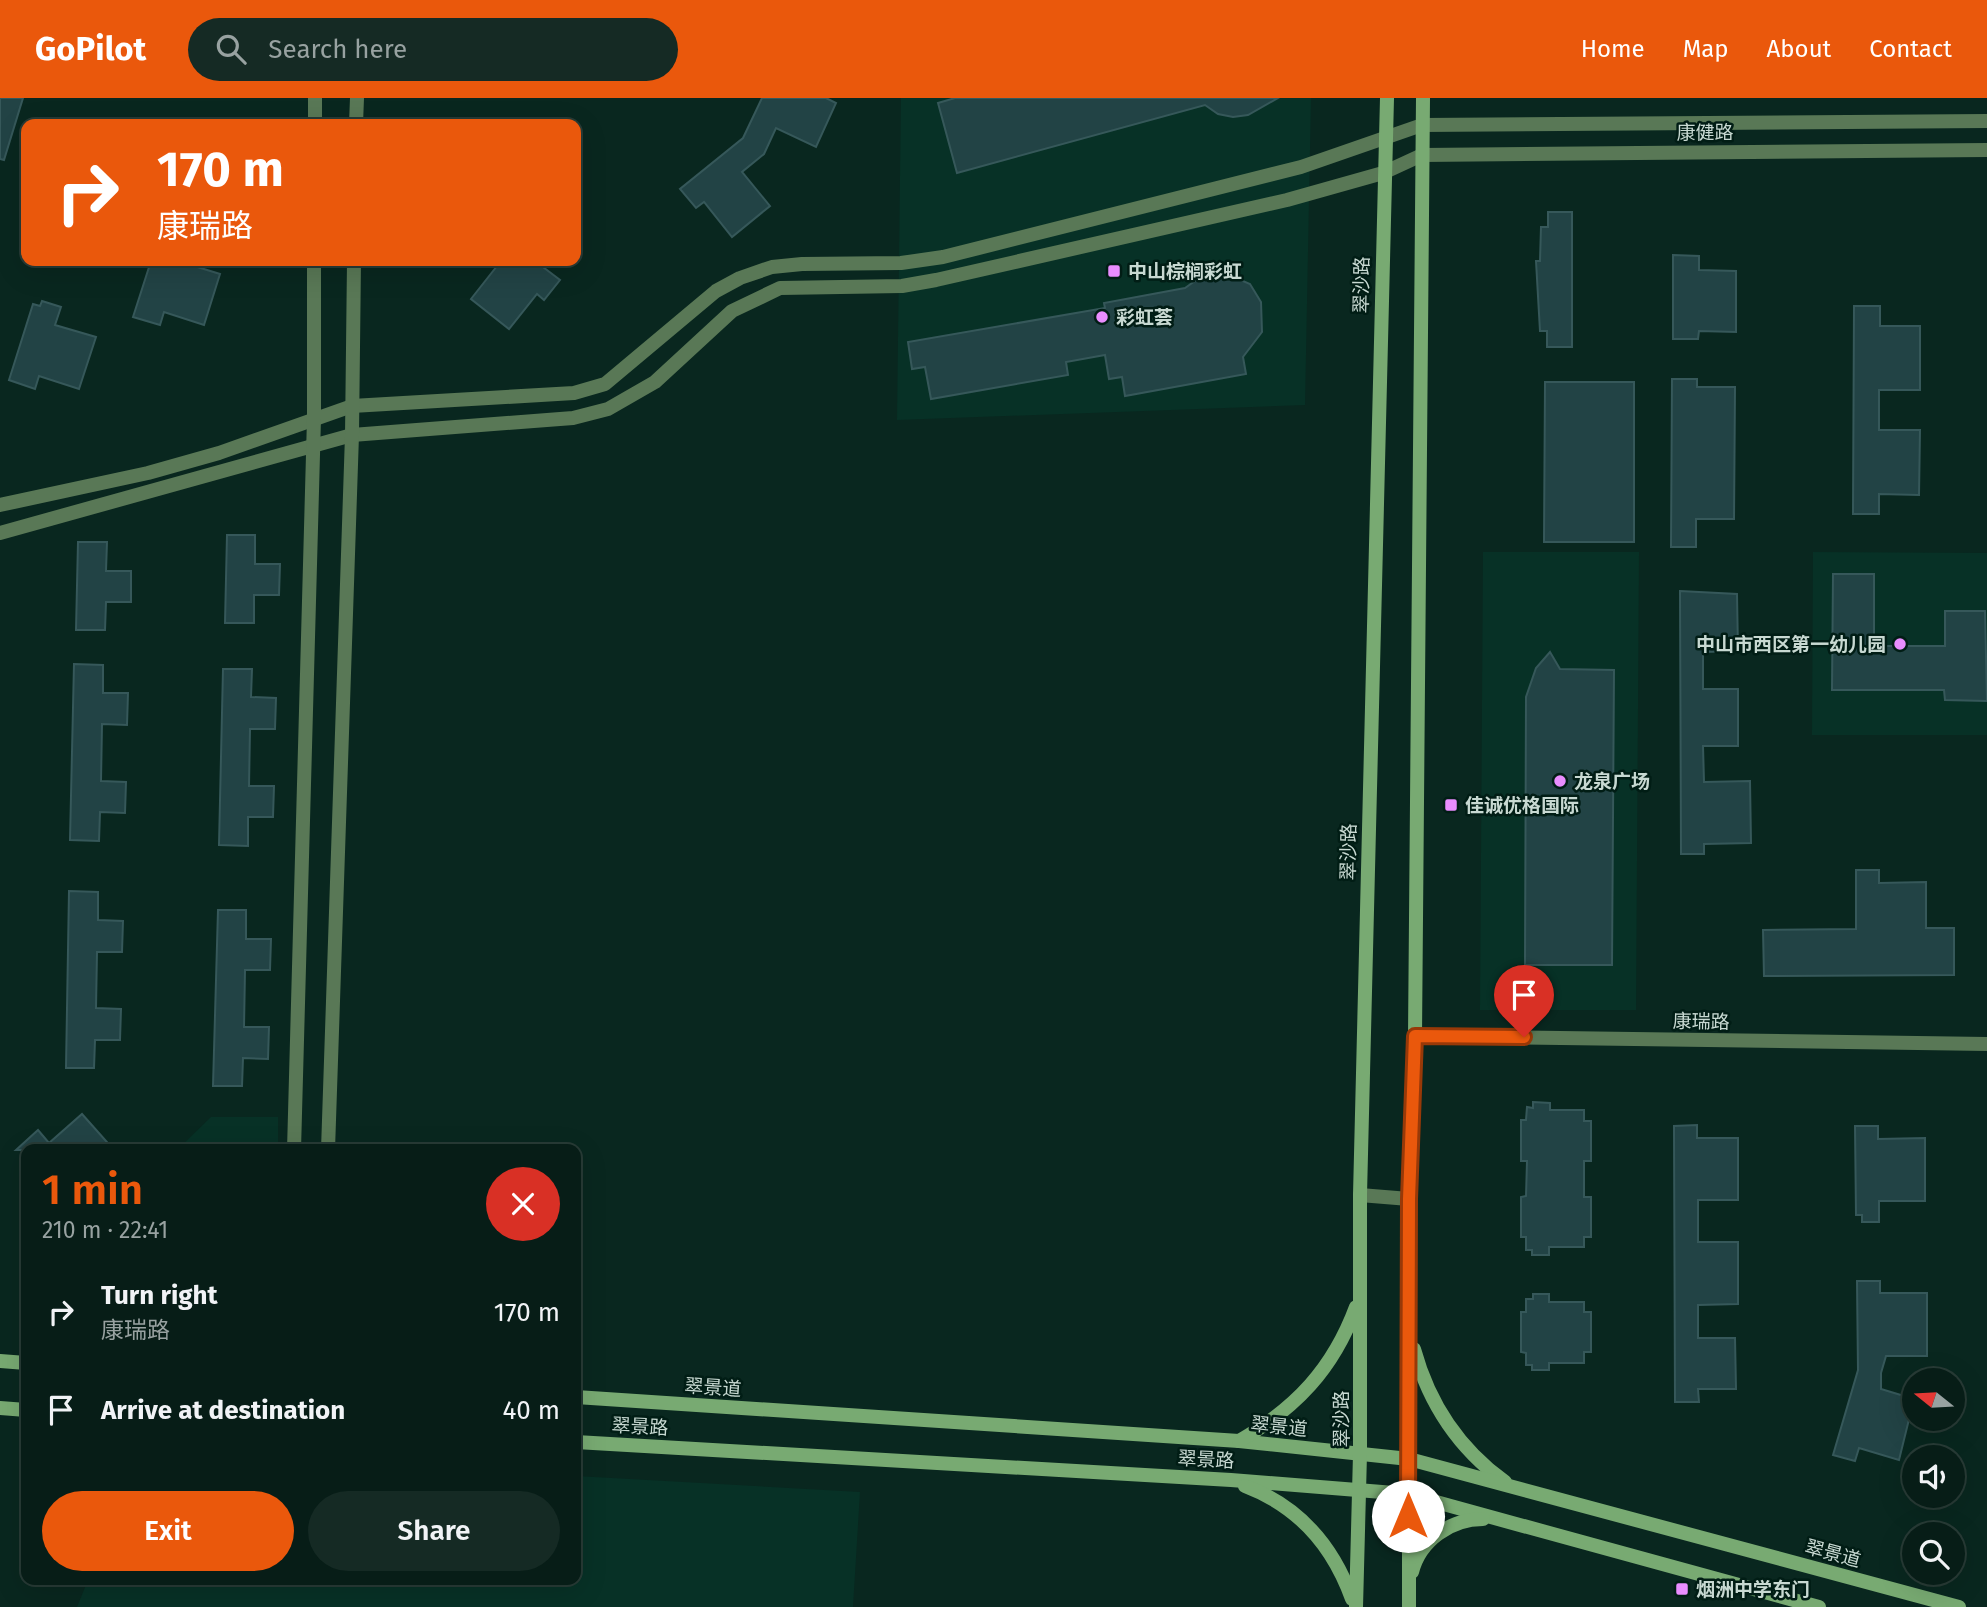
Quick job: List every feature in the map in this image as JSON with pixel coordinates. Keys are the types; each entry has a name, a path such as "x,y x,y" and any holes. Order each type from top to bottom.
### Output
{"main road":[{"name":"翠沙路","path":"1356,1607 1360,1454 1360,1195 1383,173 1387,98"},
{"path":"1409,1607 1409,1199 1415,1036 1423,98"},
{"path":"1239,1441 1272,1422 1302,1397 1326,1368 1339,1346 1359,1299"},
{"path":"1409,1315 1420,1373 1443,1418 1466,1449 1512,1487"},
{"path":"0,1361 21,1363"},
{"name":"翠景道","path":"581,1397 1239,1441 1409,1459 1959,1607"},
{"path":"0,1408 21,1409"},
{"name":"翠景路","path":"581,1442 1231,1480 1407,1494 1819,1607"},
{"path":"1231,1480 1266,1494 1297,1515 1323,1542 1343,1574 1356,1607"},
{"path":"1410,1584 1417,1559 1432,1538 1462,1521 1496,1520"}],"street":[{"path":"315,98 315,119"},
{"path":"356,119 357,98"},
{"name":"康健路","path":"0,505 207,456 352,405 574,393 605,384 716,292 740,278 772,267 802,264 901,264 943,257 1301,167 1422,125 1987,121"},
{"name":"康健路","path":"1422,155 1987,150"},
{"path":"0,533 352,435 573,418 608,409 655,382 732,311 780,288 902,286 1287,200 1383,173 1422,155"},
{"path":"1074,223 1078,248"},
{"path":"294,1144 313,418 314,266"},
{"path":"328,1144 352,435 354,266"},
{"name":"康瑞路","path":"1415,1036 1987,1044"},
{"path":"1360,1195 1409,1199"}],"shaded area":[{"name":"彩虹荟","path":"901,98 1311,98 1305,405 897,420"},
{"name":"龙泉广场","path":"1483,552 1639,552 1636,1010 1480,1010"},
{"name":"中山市西区第一幼儿园","path":"1813,552 1987,553 1987,735 1812,735"},
{"path":"211,1117 278,1117 278,1144 183,1144"},
{"path":"581,1476 860,1492 853,1607 77,1607 86,1585 581,1585"}],"building":[{"path":"0,98 23,98 4,160 0,159"},
{"path":"762,98 826,98 836,103 816,147 776,128 764,154 742,172 770,206 732,237 704,202 696,208 680,189 743,138"},
{"path":"955,98 1278,98 1248,115 1233,117 1218,114 1205,105 957,173 938,103"},
{"path":"1548,212 1572,212 1572,347 1547,347 1547,331 1540,331 1536,261 1540,261 1541,227 1548,227"},
{"path":"1673,255 1699,256 1699,270 1736,271 1736,332 1699,331 1698,339 1673,339"},
{"path":"149,266 194,266 220,274 204,325 164,312 160,325 133,317"},
{"path":"497,266 542,266 560,280 544,300 537,294 509,329 471,299"},
{"path":"1222,272 1250,284 1261,302 1262,332 1243,357 1246,374 1125,396 1122,377 1109,379 1105,355 1066,362 1068,375 931,399 925,367 912,369 908,342 1105,308 1104,303 1185,288 1202,276"},
{"path":"42,301 61,307 55,325 96,337 79,389 39,376 35,389 9,380 33,304 40,306"},
{"path":"1854,306 1880,306 1880,326 1920,326 1920,390 1879,390 1879,430 1920,430 1919,495 1879,494 1879,514 1853,514"},
{"path":"1672,379 1697,379 1697,387 1735,387 1734,519 1696,519 1696,547 1671,547"},
{"path":"1545,382 1634,382 1634,542 1544,542"},
{"path":"227,535 255,535 255,564 280,564 279,595 254,595 254,623 225,623"},
{"path":"78,542 107,542 106,571 131,571 131,602 106,602 105,630 76,630"},
{"path":"1833,574 1874,574 1874,646 1945,646 1945,611 1985,611 1987,701 1945,700 1944,690 1832,690"},
{"path":"1680,591 1737,594 1738,651 1703,652 1703,689 1738,689 1738,746 1703,746 1704,782 1750,781 1751,843 1704,844 1704,854 1681,854"},
{"path":"1550,652 1560,669 1614,670 1612,965 1525,965 1526,697 1536,668"},
{"path":"74,664 103,665 103,693 128,693 127,725 102,724 101,781 126,782 125,813 100,812 99,841 70,840"},
{"path":"223,669 252,669 251,697 276,698 275,729 250,729 249,786 274,786 273,817 248,817 248,846 219,845"},
{"path":"1856,870 1879,870 1879,883 1926,882 1926,928 1954,928 1954,975 1764,976 1763,930 1856,929"},
{"path":"69,891 98,892 98,920 123,921 122,952 97,952 96,1008 121,1009 120,1040 95,1040 94,1068 66,1068"},
{"path":"218,910 246,910 246,939 271,939 270,970 245,970 244,1027 269,1027 268,1059 243,1058 242,1086 213,1086"},
{"path":"1533,1102 1550,1103 1550,1110 1584,1110 1584,1121 1591,1121 1591,1161 1584,1161 1584,1197 1591,1197 1591,1237 1584,1237 1584,1247 1549,1247 1549,1255 1532,1255 1532,1250 1526,1250 1526,1237 1521,1237 1521,1197 1526,1196 1527,1161 1521,1161 1521,1120 1526,1120 1527,1107 1533,1108"},
{"path":"82,1114 109,1144 23,1144 38,1130 49,1143"},
{"path":"1697,1125 1697,1138 1738,1138 1738,1200 1698,1200 1698,1242 1738,1242 1738,1304 1698,1305 1698,1338 1735,1338 1736,1389 1698,1389 1699,1402 1675,1402 1674,1126"},
{"path":"1855,1126 1878,1126 1878,1139 1925,1138 1925,1201 1879,1201 1879,1222 1862,1222 1862,1215 1856,1215"},
{"path":"1857,1281 1880,1281 1880,1293 1927,1293 1927,1356 1886,1356 1881,1373 1881,1389 1902,1395 1902,1432 1906,1432 1899,1460 1859,1448 1855,1461 1833,1455 1858,1370"},
{"path":"1533,1294 1549,1294 1549,1302 1584,1302 1584,1312 1591,1312 1591,1352 1584,1352 1584,1363 1549,1363 1549,1370 1532,1370 1532,1365 1526,1365 1526,1353 1521,1352 1521,1312 1526,1312 1526,1299 1533,1299"}],"place":[{"name":"中山棕榈彩虹","path":"1114,271"},
{"name":"彩虹荟","path":"1102,317"},
{"name":"中山市西区第一幼儿园","path":"1900,644"},
{"name":"龙泉广场","path":"1560,781"},
{"name":"佳诚优格国际","path":"1451,805"},
{"name":"烟洲中学东门","path":"1682,1589"}],"route":[{"path":"1408,1516 1409,1199 1415,1036 1524,1037"}]}
